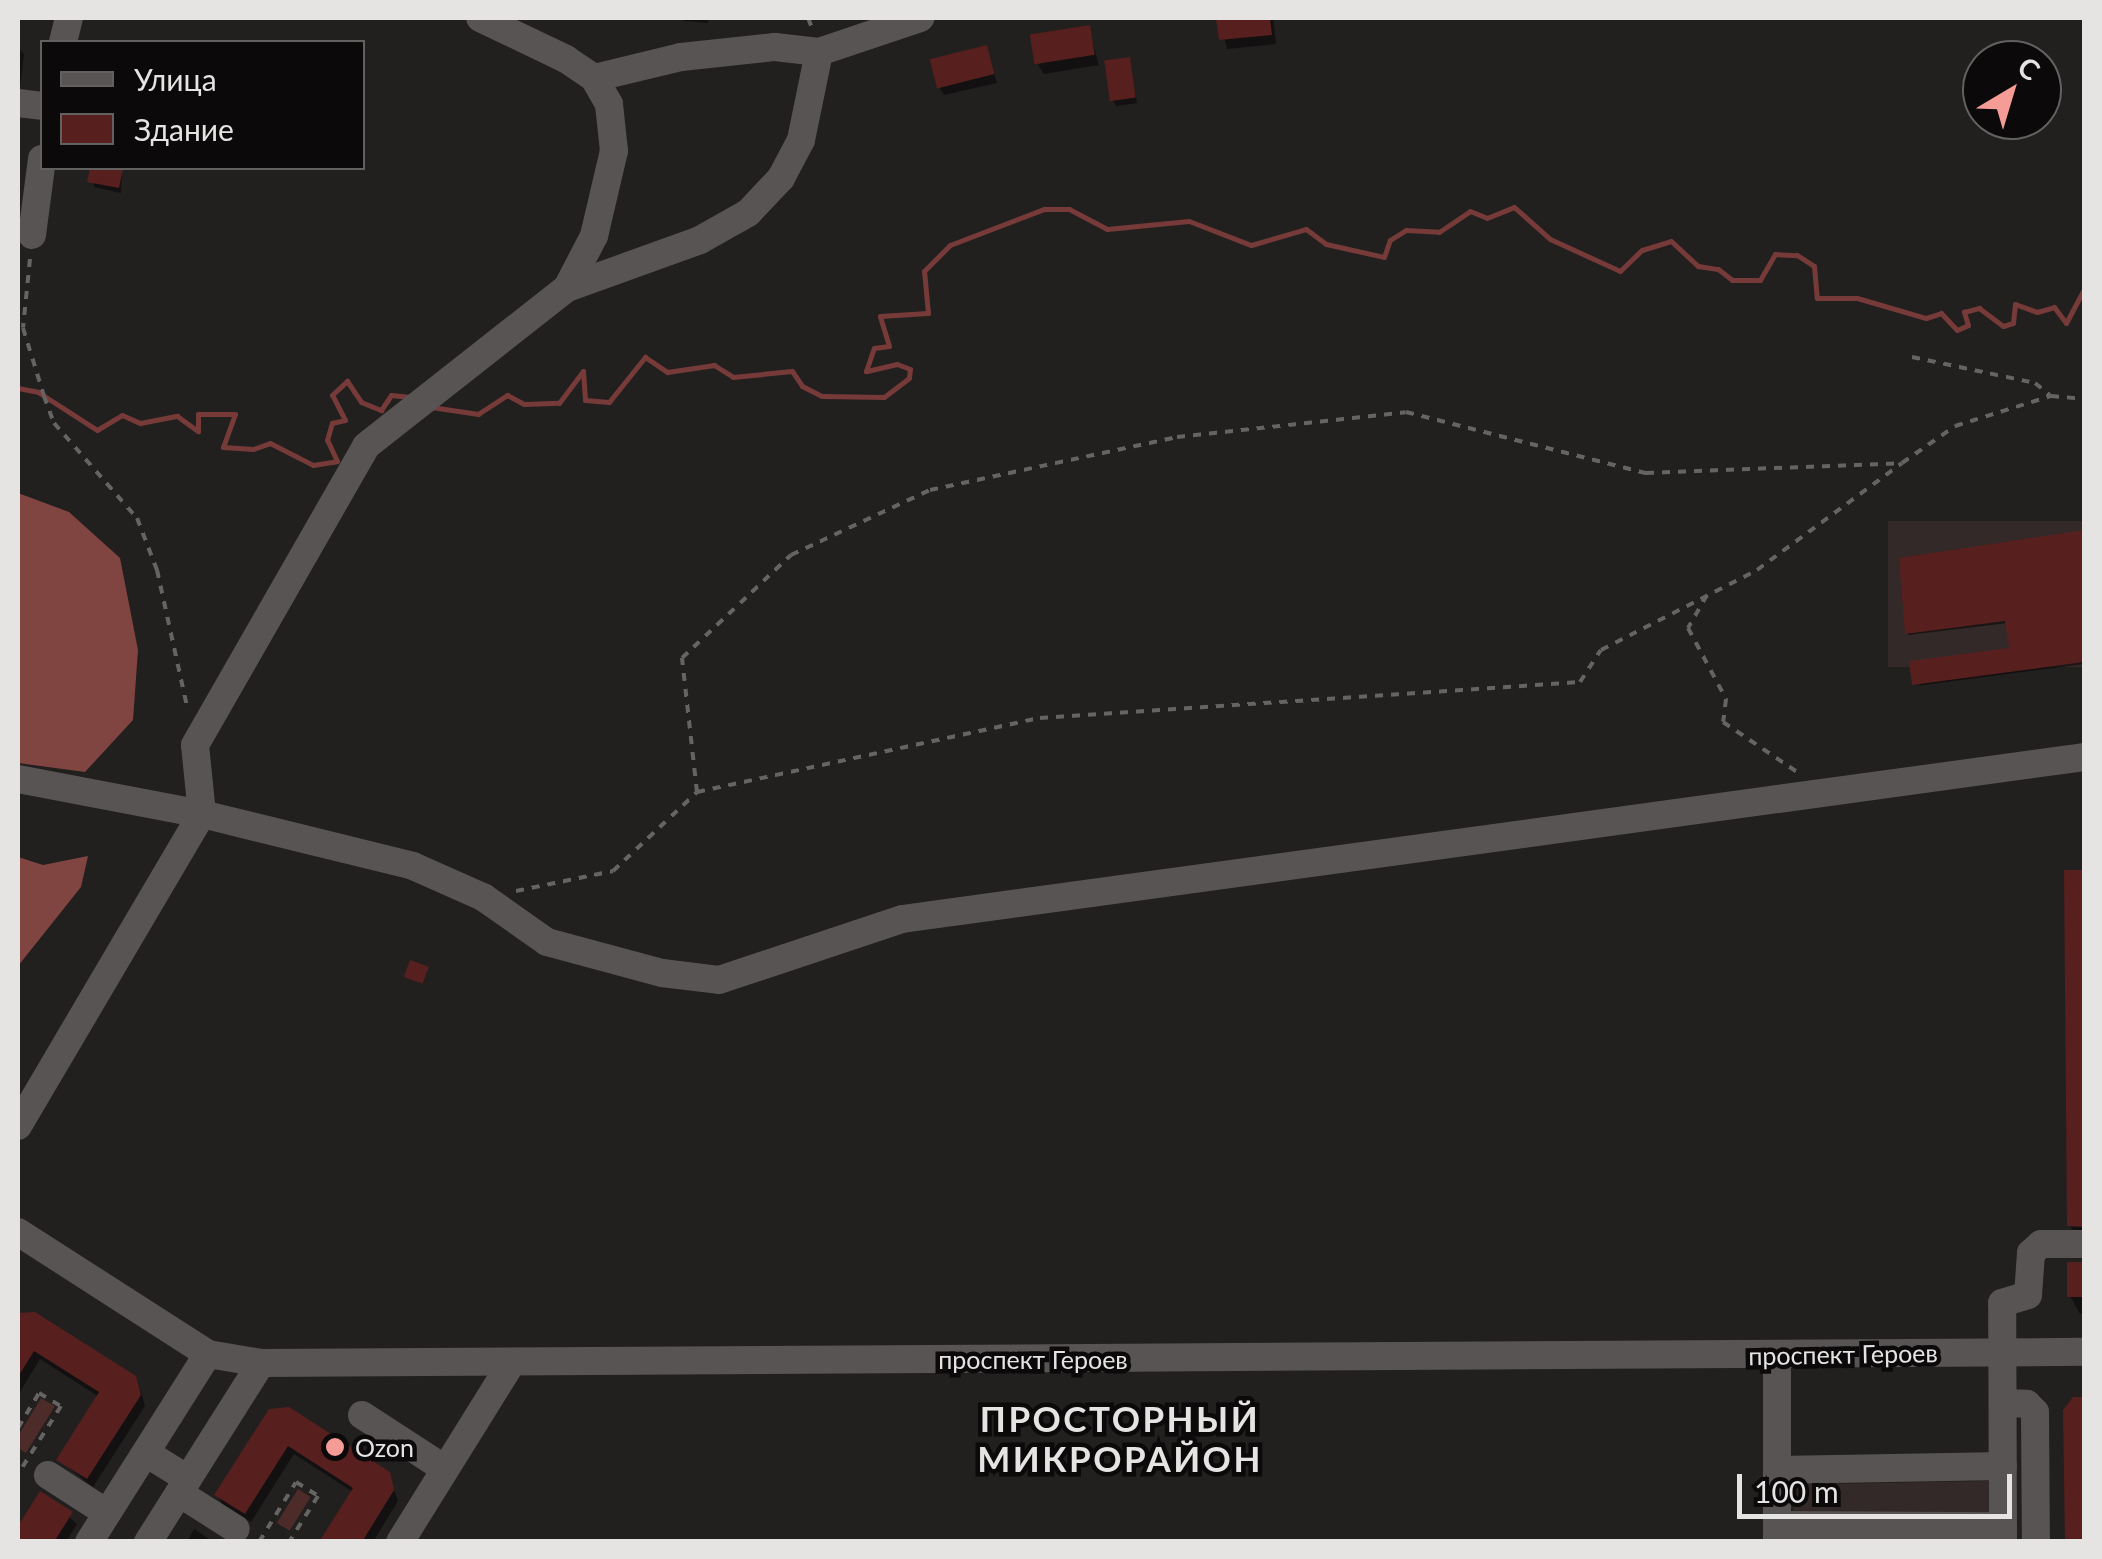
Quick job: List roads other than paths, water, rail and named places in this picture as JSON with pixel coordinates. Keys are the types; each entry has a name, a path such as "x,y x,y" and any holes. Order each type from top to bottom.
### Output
{"street":[{"path":"480,18 594,78 609,104 612,167 594,236 567,288"},
{"path":"594,78 681,57 775,47 819,52 920,18"},
{"path":"18,1126 202,814 195,744 366,446 567,288 700,240 748,213 781,178 801,140 819,52"},
{"path":"32,234 41,170"},
{"path":"18,779 202,814 413,866 483,898 547,942 662,973 719,980 902,919 2084,757"},
{"name":"проспект Героев","path":"19,1237 208,1354 260,1363 2084,1352"},
{"path":"1777,1354 1777,1534 2003,1534 2002,1302 2028,1295 2032,1253 2041,1244 2084,1244"},
{"path":"89,1542 208,1354"},
{"path":"400,1542 512,1362"},
{"path":"148,1542 260,1363"},
{"path":"2003,1403 2027,1404 2035,1412 2036,1542"},
{"path":"362,1416 445,1469"},
{"path":"146,1452 247,1535"},
{"path":"1777,1470 2003,1466"},
{"path":"48,1475 108,1513"}],"waterway":[{"path":"431,407 478,414 507,395 524,404 559,403 583,371 585,400 609,402 645,357 667,372 714,365 733,377 792,371 802,386 822,396 884,397 909,378 910,369 897,364 866,371 874,348 889,346 880,316 928,313 924,271 950,245 1044,209 1069,209 1107,229 1189,221 1251,245 1306,229 1326,244 1384,257 1390,240 1406,230 1439,232 1470,211 1487,218 1514,207 1550,239 1620,271 1642,250 1671,241 1698,266 1718,269 1732,280 1760,280 1775,254 1797,255 1814,266 1817,298 1857,298 1926,318 1941,313 1957,330 1968,325 1964,312 1979,308 2003,326 2013,323 2015,304 2037,312 2054,307 2066,323 2084,289"},
{"path":"18,388 38,392 97,430 122,415 140,423 177,416 198,431 198,414 235,414 223,447 253,449 270,443 313,465 337,461 327,440 332,423 345,420 332,395 347,381 361,402 381,410 391,395 411,397"}],"place":[{"name":"Ozon","path":"335,1447"}],"district":[{"name":"ПРОСТОРНЫЙ МИКРОРАЙОН","path":"1120,1438"}]}
